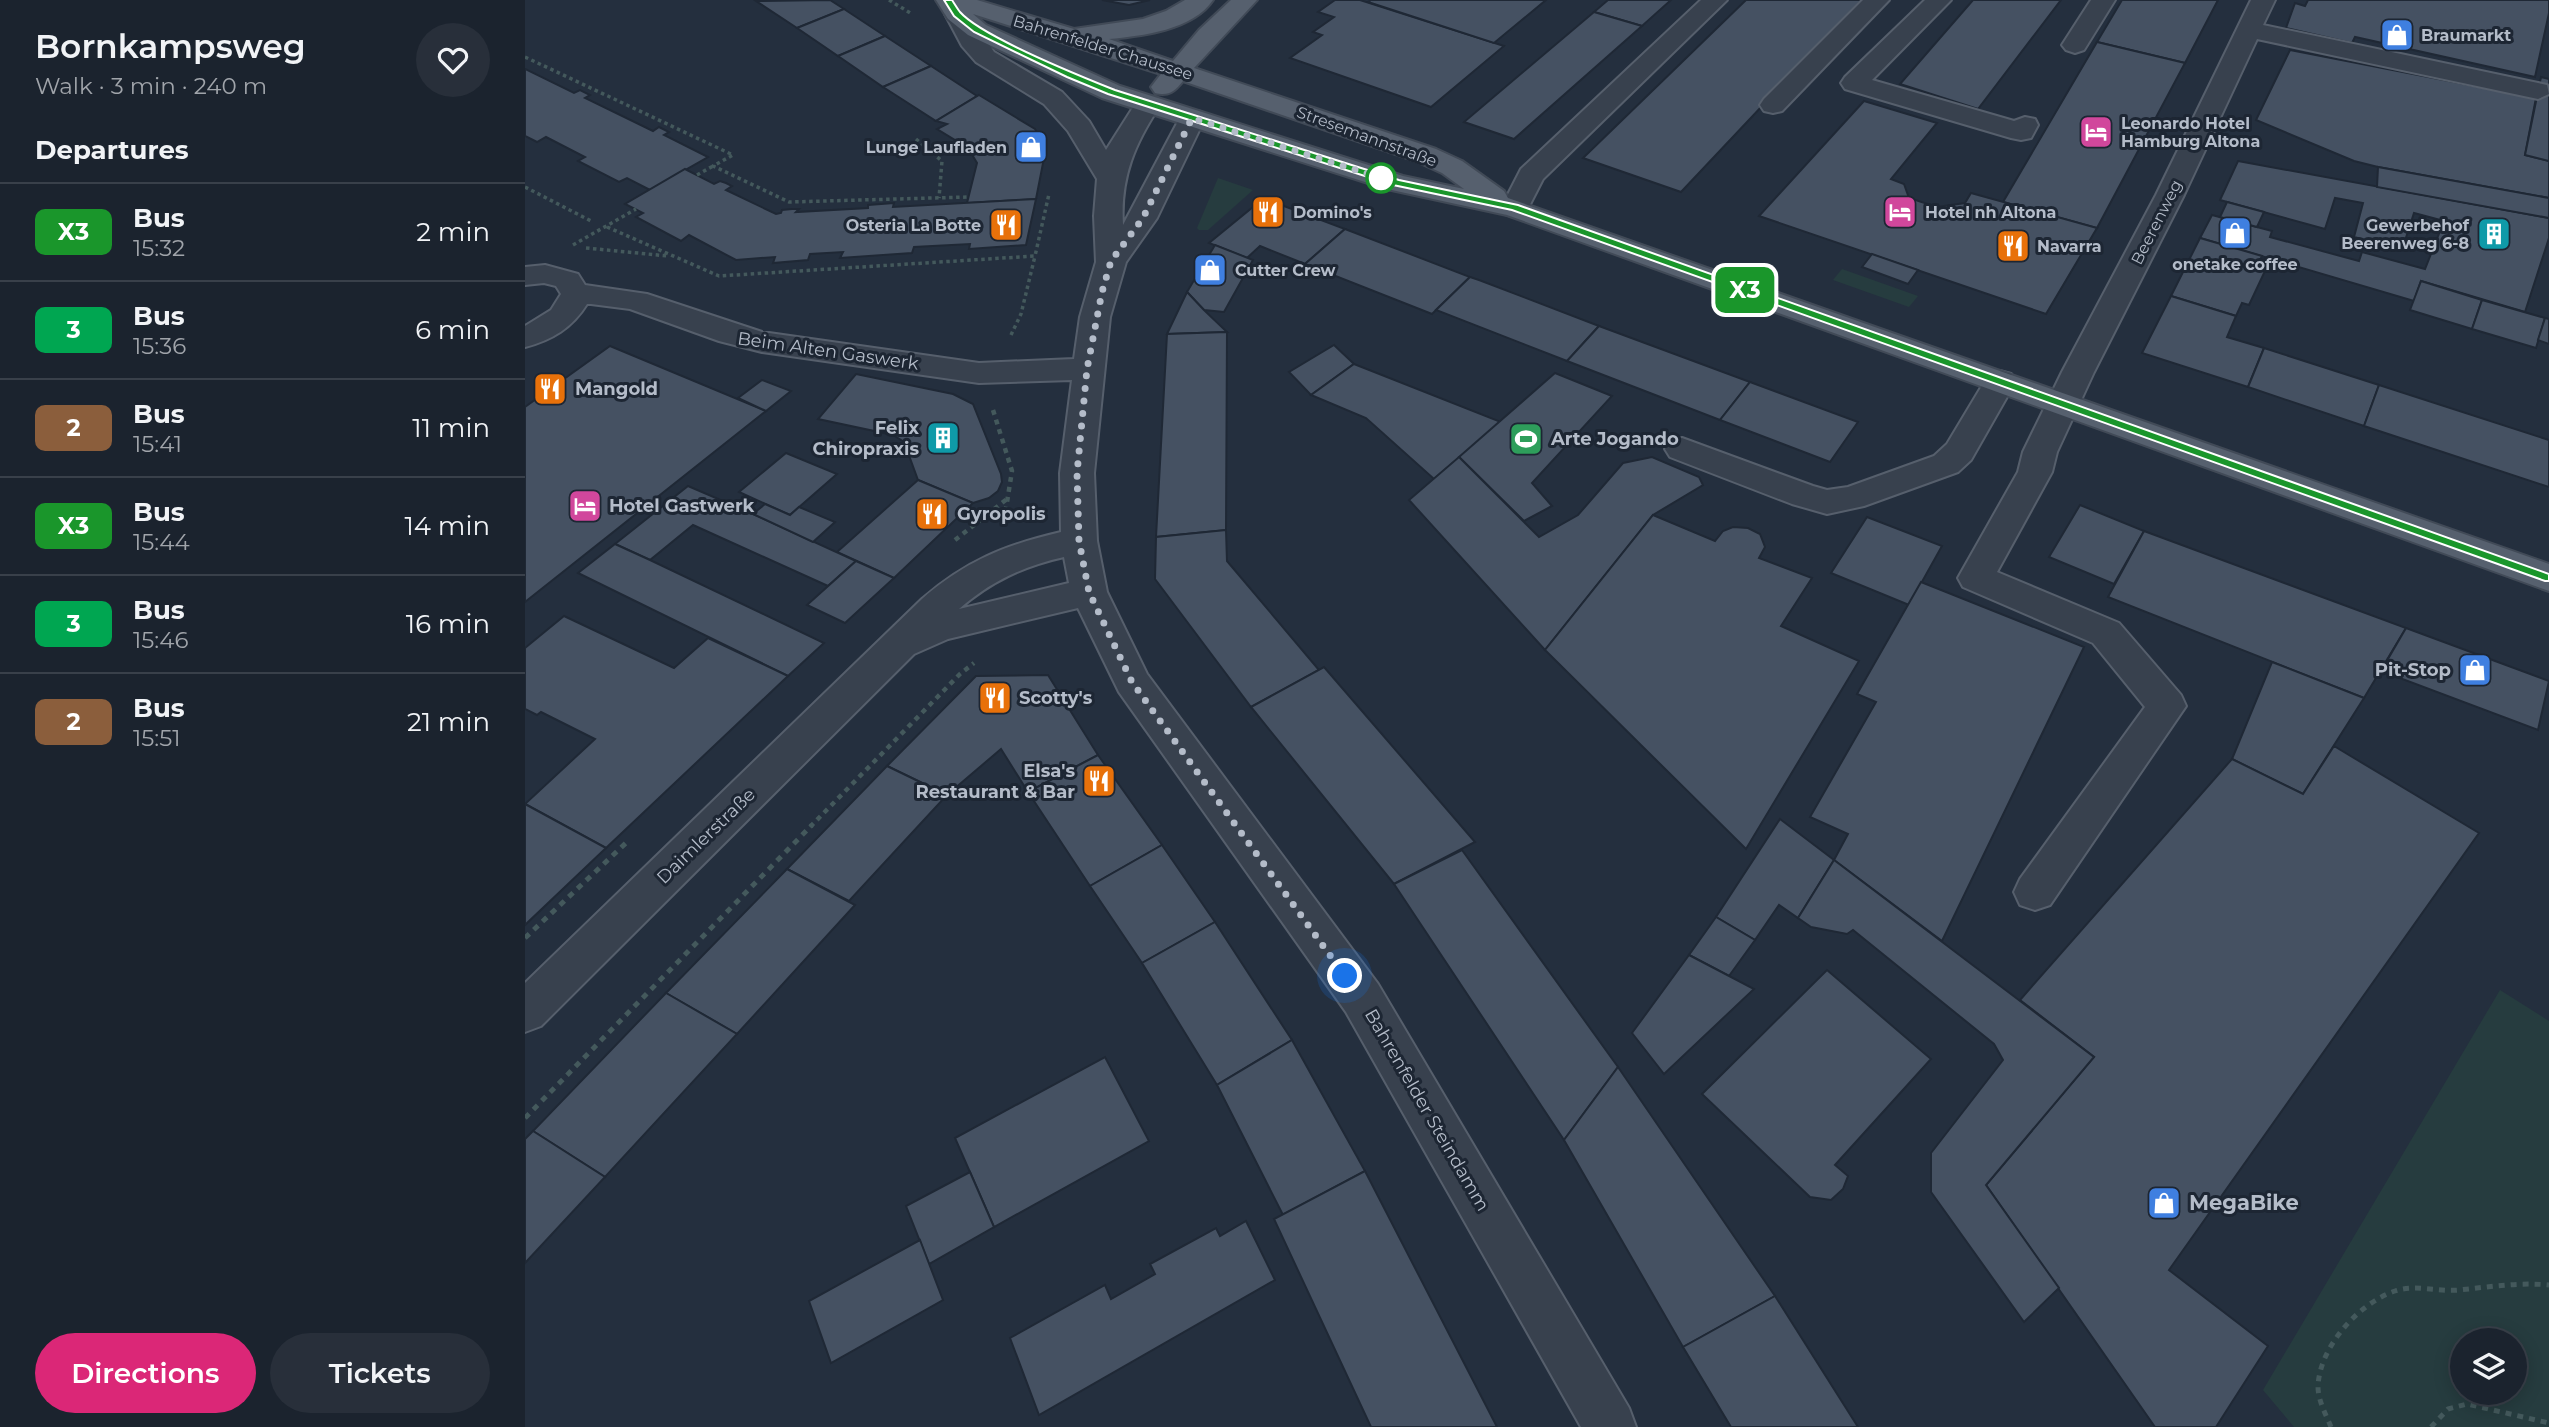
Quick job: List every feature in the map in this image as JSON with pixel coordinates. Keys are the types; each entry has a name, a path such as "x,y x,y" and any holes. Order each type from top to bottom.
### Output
{"main road":[{"path":"1070,35 1123,31 1172,18 1201,0"},
{"path":"1192,118 1221,64 1247,0"},
{"path":"1148,104 1208,35 1247,0"},
{"name":"Bahrenfelder Chaussee","path":"953,5 1070,35 1178,70 1221,64"},
{"name":"Bahrenfelder Chaussee","path":"953,5 977,30 1070,75 1192,118"},
{"name":"Stresemannstraße","path":"1221,64 1452,167 1515,208"},
{"name":"Stresemannstraße","path":"1192,118 1397,183 1515,208 2549,578"}],"street":[{"path":"1515,208 1531,175 1715,0"},
{"path":"1773,105 1877,0"},
{"path":"1939,0 1854,83 2021,132 2025,124"},
{"path":"2075,45 2103,0"},
{"name":"Beerenweg","path":"2035,892 2167,706 2106,633 1976,578 2035,472 2040,452 2063,404 2170,195 2263,0"},
{"path":"953,5 975,46 985,57 1053,98 1079,127 1109,177"},
{"path":"2250,30 2538,91"},
{"name":"Bahrenfelder Steindamm","path":"1148,104 1127,132 1109,177 1107,207 1111,261 1095,317 1077,473 1079,541 1089,592 1132,682 1362,998 1610,1427"},
{"name":"Bahrenfelder Steindamm","path":"1111,261 1143,218 1192,118"},
{"path":"525,276 545,274 567,280 576,294 569,311 549,327 525,337"},
{"name":"Beim Alten Gaswerk","path":"576,294 604,295 638,302 731,337 762,342 979,373 1087,369"},
{"path":"1682,449 1804,496 1827,502 1852,498 1946,464 1959,452 2000,381"},
{"name":"Daimlerstraße","path":"525,1012 887,659 930,613 960,587 992,567 1026,554 1079,541"},
{"name":"Daimlerstraße","path":"887,659 915,638 939,627 1089,592"}],"path":[{"path":"525,57 733,155 697,175"},
{"path":"916,139 942,161 939,198"},
{"path":"713,166 789,202 968,197"},
{"path":"525,187 591,221"},
{"path":"1006,346 1021,314 1049,194"},
{"path":"636,209 607,227 719,276 1035,256"},
{"path":"571,246 674,257"},
{"path":"993,407 1011,471 1004,526"},
{"path":"525,1118 960,674 983,658"},
{"path":"2331,1427 2318,1388 2327,1354 2351,1322 2374,1301 2410,1288 2447,1291 2524,1281 2549,1285"},
{"path":"2431,1427 2439,1413 2458,1405 2481,1404 2512,1415 2549,1423"}],"green space":[{"path":"1218,178 1253,190 1208,230 1199,230 1197,228"},
{"path":"1842,269 1918,296 1909,307 1833,280"},
{"path":"2500,990 2549,1021 2549,1427 2294,1427 2263,1390"}],"building":[{"path":"830,0 844,9 797,28 756,1"},
{"path":"1102,0 1150,0 1129,5"},
{"path":"1335,0 1360,0 1504,46 1431,107 1290,58 1322,35 1313,32 1334,17 1318,12"},
{"path":"1546,0 1494,43 1368,2"},
{"path":"1608,0 1671,0 1642,26 1594,12"},
{"path":"1746,0 1862,0 1681,192 1583,158"},
{"path":"1973,0 2061,0 1978,109 1900,84"},
{"path":"2122,0 2218,0 2185,63 2097,42"},
{"path":"2308,0 2549,0 2549,13 2535,77 2355,37 2352,43 2286,28 2295,3 2305,6"},
{"path":"844,9 885,36 838,56 797,28"},
{"path":"1594,12 1642,26 1514,139 1464,122"},
{"path":"885,36 931,66 883,87 838,56"},
{"name":"Leonardo Hotel Hamburg Altona","path":"2097,42 2185,63 2097,228 2003,202"},
{"path":"2290,50 2536,98 2525,155 2549,161 2549,198 2354,161 2256,120"},
{"path":"931,66 977,96 936,121 883,87"},
{"path":"525,69 574,93 580,90 590,95 585,98 653,131 659,127 669,132 664,135 708,157 650,190 627,178 619,182 578,161 585,157 546,137 537,142 525,136"},
{"path":"2541,77 2549,79 2549,161 2525,155"},
{"path":"979,95 1035,129 1046,148 1036,199 967,203 977,163 968,148 937,129 947,124 936,121"},
{"name":"Hotel nh Altona","path":"1864,101 1937,123 1891,179 1904,184 1909,198 1937,207 1965,203 1971,193 2097,228 2046,314 1759,216"},
{"name":"Gewerbehof Beerenweg 6-8","path":"2238,161 2549,218 2549,238 2525,312 2421,281 2414,301 2200,238 2212,215 2272,231 2270,237 2359,261 2362,252 2425,269 2444,221 2414,213 2402,250 2354,237 2363,203 2335,198 2325,229 2220,200"},
{"path":"2378,167 2549,198 2549,218 2377,187"},
{"path":"685,169 714,184 720,181 726,183 732,186 726,190 776,214 792,209 799,209 796,212 868,208 868,205 894,203 893,207 1036,199 1026,245 969,249 970,244 914,247 912,253 840,258 843,252 810,254 808,260 773,263 775,257 736,260 689,235 681,241 636,217 643,213 625,204"},
{"path":"1264,198 1345,229 1305,264 1260,246 1247,258 1209,243"},
{"path":"2227,202 2264,212 2257,227 2220,217"},
{"path":"1345,229 1470,277 1432,314 1305,264"},
{"path":"2200,238 2262,256 2256,269 2265,271 2249,305 2242,303 2236,316 2171,296"},
{"path":"1215,245 1253,260 1224,312 1204,310 1187,292"},
{"path":"1872,254 1918,270 1908,284 1862,267"},
{"path":"1470,277 1599,326 1567,361 1436,310"},
{"path":"2421,281 2482,300 2472,329 2410,310"},
{"path":"1187,292 1204,310 1227,332 1167,334"},
{"path":"2171,296 2236,316 2227,337 2264,348 2248,387 2142,353"},
{"path":"2482,300 2545,318 2536,348 2472,329"},
{"path":"2545,318 2549,319 2549,344 2538,340"},
{"path":"1599,326 1750,382 1720,420 1567,361"},
{"path":"1227,332 1226,530 1156,537 1167,334"},
{"path":"1334,345 1354,364 1311,395 1289,372"},
{"name":"Hotel Gastwerk","path":"610,346 766,411 525,602 525,407"},
{"path":"2264,348 2379,385 2364,426 2248,387"},
{"path":"1354,364 1501,422 1434,479 1366,418 1311,395"},
{"name":"Arte Jogando","path":"1555,373 1612,396 1532,483 1552,506 1524,521 1459,457"},
{"name":"Felix Chiropraxis","path":"856,374 953,394 973,404 1001,474 1002,482 998,491 989,498 973,503 918,480 904,442 893,435 818,419"},
{"path":"762,380 791,391 766,411 738,398"},
{"path":"1750,382 1858,422 1830,462 1720,420"},
{"path":"2379,385 2549,440 2549,487 2364,426"},
{"path":"786,453 837,474 790,515 739,492"},
{"path":"1459,457 1539,537 1578,515 1623,463 1652,457 1699,477 1703,485 1653,515 1545,650 1409,500"},
{"path":"918,480 973,503 894,578 837,552"},
{"path":"688,486 856,561 828,586 693,525 650,560 615,544"},
{"path":"765,504 790,515 799,507 835,522 813,542 753,514"},
{"path":"2080,505 2144,531 2114,584 2049,557"},
{"path":"1653,515 1715,541 1723,531 1733,527 1748,528 1760,534 1765,547 1759,558 1812,578 1781,626 1859,661 1746,849 1545,650"},
{"path":"1867,517 1942,546 1909,605 1831,573"},
{"path":"1226,530 1227,561 1319,670 1251,707 1155,579 1156,537"},
{"path":"2144,531 2406,628 2364,698 2108,597"},
{"path":"615,544 824,643 788,676 578,573"},
{"path":"856,561 894,578 845,623 807,605"},
{"path":"1921,582 2084,647 1942,941 1834,860 1848,834 1810,817 1876,702 1857,694"},
{"path":"564,616 674,668 708,638 788,676 606,848 525,804 595,739 541,712 537,715 525,709 525,648"},
{"path":"2406,628 2549,681 2538,730 2381,671"},
{"path":"2272,662 2364,698 2303,794 2232,759"},
{"path":"1324,667 1475,842 1394,884 1251,707"},
{"path":"1048,675 1098,755 1028,792 1001,749 947,795 887,766 976,676"},
{"path":"2334,746 2479,833 2169,1270 2268,1346 2216,1427 2155,1427 1986,1185 2094,1057 2020,1000 2232,759 2303,794"},
{"path":"1098,755 1162,845 1090,886 1028,792"},
{"path":"887,766 947,795 849,901 787,869"},
{"path":"525,804 606,848 525,925"},
{"path":"1780,819 1834,860 1798,918 1779,905 1755,940 1716,917"},
{"path":"1162,845 1215,922 1142,963 1090,886"},
{"path":"1462,850 1618,1067 1564,1140 1394,884"},
{"path":"1834,860 2094,1057 1986,1185 2059,1288 2024,1322 1931,1192 1931,1153 2003,1060 1994,1044 1853,930 1847,934 1811,927 1798,918"},
{"path":"787,869 855,905 737,1034 666,993"},
{"path":"1716,917 1755,940 1729,976 1689,955"},
{"path":"1215,922 1292,1040 1217,1085 1142,963"},
{"path":"1689,955 1754,989 1664,1074 1632,1033"},
{"path":"1827,970 1931,1059 1835,1165 1848,1176 1843,1189 1831,1200 1810,1197 1702,1094"},
{"path":"666,993 737,1034 605,1177 533,1131"},
{"path":"1292,1040 1365,1171 1283,1215 1217,1085"},
{"path":"1105,1057 1149,1141 994,1227 955,1138"},
{"path":"1618,1067 1775,1296 1683,1347 1564,1140"},
{"path":"533,1131 605,1177 525,1263 525,1139"},
{"path":"1365,1171 1497,1427 1371,1427 1274,1219"},
{"path":"970,1172 994,1227 929,1264 906,1206"},
{"path":"1246,1221 1275,1280 1039,1415 1010,1338 1105,1285 1111,1299 1155,1274 1150,1264 1216,1228 1220,1236"},
{"path":"920,1240 943,1300 831,1363 809,1301"},
{"path":"1775,1296 1858,1427 1731,1427 1683,1347"}],"bus line":[{"name":"X3","path":"948,0 957,15 977,30 1111,92 1397,183 1515,208 2549,578"}],"place":[{"name":"Braumarkt","path":"2397,35"},
{"name":"Leonardo Hotel Hamburg Altona","path":"2096,132"},
{"name":"Lunge Laufladen","path":"1031,147"},
{"name":"Domino's","path":"1268,212"},
{"name":"Hotel nh Altona","path":"1900,212"},
{"name":"Osteria La Botte","path":"1006,225"},
{"name":"onetake coffee","path":"2235,233"},
{"name":"Gewerbehof Beerenweg 6-8","path":"2494,234"},
{"name":"Navarra","path":"2013,246"},
{"name":"Cutter Crew","path":"1210,270"},
{"name":"Mangold","path":"550,389"},
{"name":"Felix Chiropraxis","path":"943,438"},
{"name":"Arte Jogando","path":"1526,439"},
{"name":"Hotel Gastwerk","path":"585,506"},
{"name":"Gyropolis","path":"932,514"},
{"name":"Pit-Stop","path":"2475,670"},
{"name":"Scotty's","path":"995,698"},
{"name":"Elsa's Restaurant & Bar","path":"1099,781"},
{"name":"MegaBike","path":"2164,1203"}],"route":[{"path":"1345,976 1132,682 1089,592 1079,541 1077,473 1095,317 1111,261 1143,218 1192,118 1381,178"}]}
